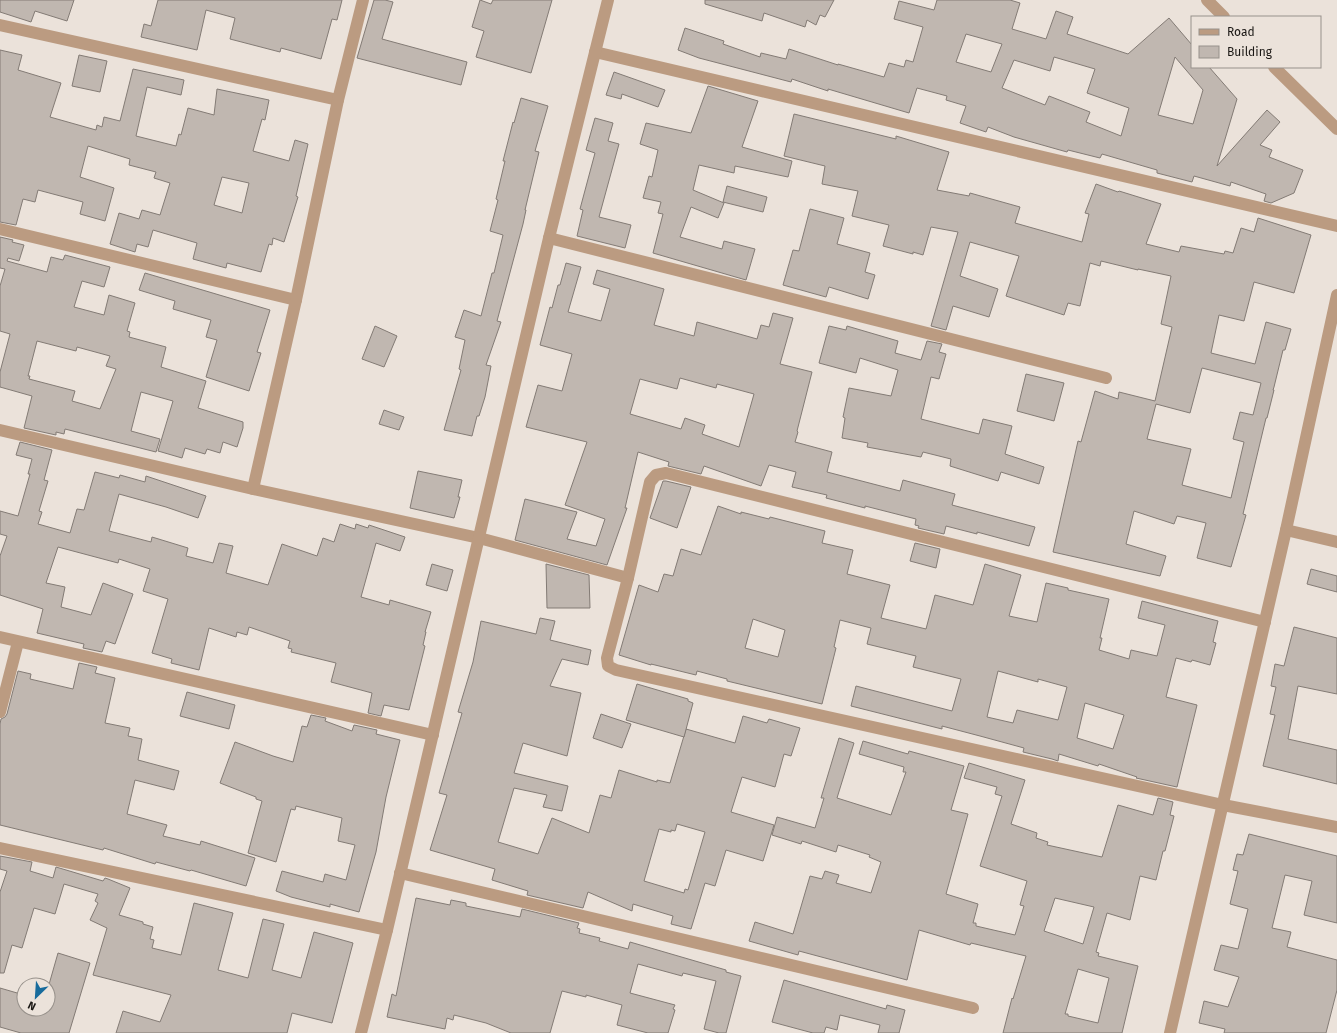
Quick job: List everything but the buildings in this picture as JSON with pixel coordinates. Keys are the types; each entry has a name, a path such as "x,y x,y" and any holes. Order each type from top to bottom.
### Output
{"street":[{"path":"253,489 296,300 338,100 363,0"},
{"path":"361,1033 387,930 549,238 608,0"},
{"path":"1207,0 1223,16"},
{"path":"0,25 338,100"},
{"path":"595,52 1337,226"},
{"path":"1275,68 1337,129"},
{"path":"0,229 296,300"},
{"path":"549,238 1106,378"},
{"path":"1170,1033 1224,805 1335,310 1337,295"},
{"path":"0,430 253,489 479,538 628,578"},
{"path":"1265,622 666,473 656,475 650,482 628,578 607,658 608,666 616,670 1224,805 1337,827"},
{"path":"1286,530 1337,542"},
{"path":"0,638 433,735"},
{"path":"0,712 18,642"},
{"path":"0,848 387,930"},
{"path":"400,873 973,1008"}]}
